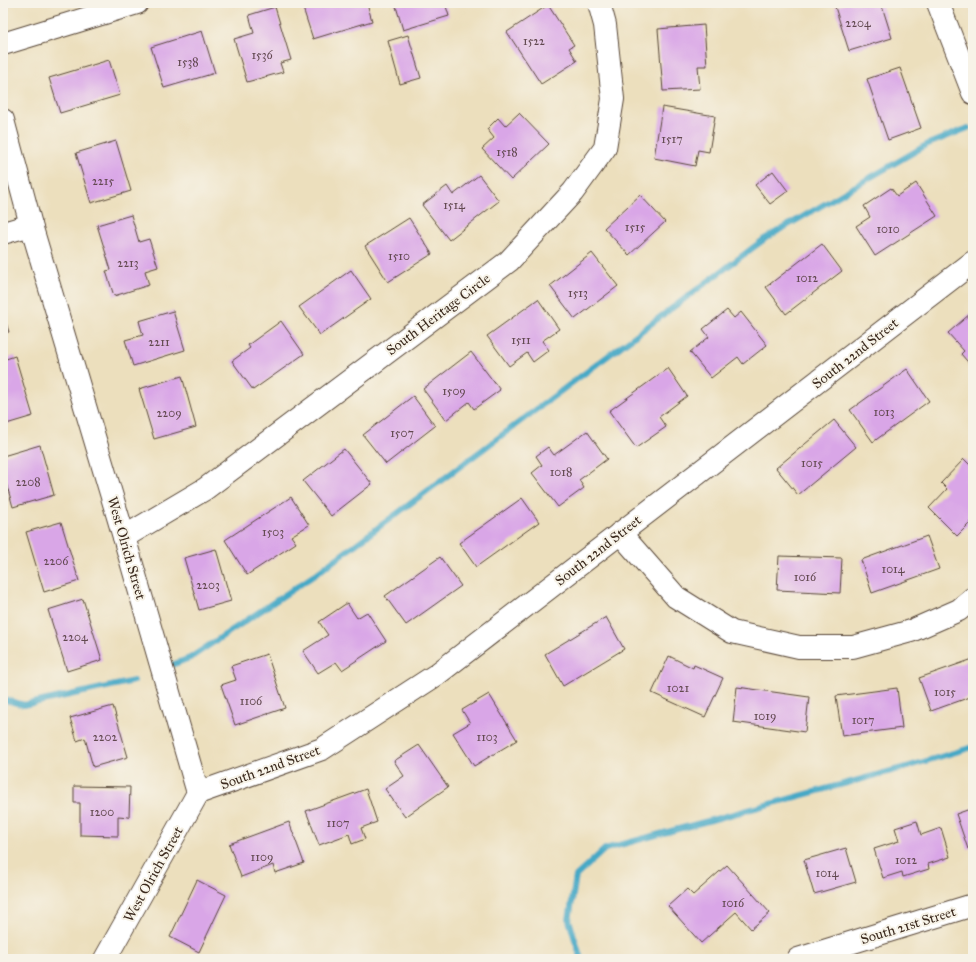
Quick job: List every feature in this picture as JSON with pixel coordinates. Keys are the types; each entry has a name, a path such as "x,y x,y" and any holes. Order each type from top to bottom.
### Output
{"street":[{"path":"3,44 137,3"},
{"name":"South Heritage Circle","path":"124,537 205,489 509,261 573,192 605,148 613,99 606,25 598,3"},
{"path":"938,3 973,93"},
{"name":"West Olrich Street","path":"3,120 31,225 124,537 198,793 104,959"},
{"path":"3,233 31,225"},
{"name":"South 22nd Street","path":"198,793 322,749 436,675 973,262"},
{"path":"620,533 676,597 732,632 799,647 853,647 911,631 959,610 973,598"},
{"name":"South 21st Street","path":"798,959 973,905"}],"building":[{"path":"307,3 367,3 372,21 313,39 302,5"},
{"path":"395,3 445,3 449,16 403,30"},
{"path":"848,3 881,3 892,38 849,51 835,7"},
{"path":"548,5 574,45 569,48 577,61 541,84 507,32"},
{"path":"275,7 291,60 280,63 283,72 247,82 234,39 254,33 249,15"},
{"path":"704,25 707,66 698,66 700,89 663,91 658,29"},
{"path":"202,31 215,73 164,88 151,47"},
{"path":"408,35 421,78 400,84 388,41"},
{"path":"109,60 120,95 60,113 49,78"},
{"path":"900,68 921,128 888,140 867,79"},
{"path":"662,107 715,116 709,152 698,150 695,166 654,158"},
{"path":"519,113 549,144 511,180 482,149 494,138 487,129 498,118 505,126"},
{"path":"116,141 131,191 91,203 76,153"},
{"path":"773,171 788,191 770,204 755,185"},
{"path":"479,175 499,201 449,240 422,205 447,186 453,195"},
{"path":"916,183 937,216 875,256 856,226 870,217 864,206 891,188 897,196"},
{"path":"640,195 665,222 629,255 604,228"},
{"path":"131,215 139,242 149,239 158,267 145,271 149,285 114,296 106,271 111,270 97,225"},
{"path":"409,218 432,254 388,282 365,246"},
{"path":"822,244 842,271 786,314 766,287"},
{"path":"592,253 618,286 575,319 550,286"},
{"path":"351,270 371,299 320,335 299,307"},
{"path":"538,299 559,329 542,341 549,350 533,362 527,353 509,366 487,336"},
{"path":"727,310 734,318 741,312 767,345 743,364 738,357 711,378 690,352 709,337 703,329"},
{"path":"173,311 185,350 133,366 125,340 143,335 139,321"},
{"path":"3,313 9,332 3,333"},
{"path":"971,313 973,315 973,368 961,354 964,351 948,333"},
{"path":"281,321 304,354 253,390 232,361 250,348 248,345"},
{"path":"471,352 500,390 474,409 469,402 446,420 423,389"},
{"path":"15,356 33,416 3,425 3,360"},
{"path":"668,368 687,396 659,417 666,427 636,448 609,411"},
{"path":"907,369 929,401 873,442 850,410"},
{"path":"182,376 196,427 154,439 139,389"},
{"path":"413,396 435,426 386,464 363,435"},
{"path":"834,420 856,447 798,495 776,468"},
{"path":"587,431 607,459 579,480 584,488 558,507 532,473 542,465 536,456 548,447 554,455"},
{"path":"40,445 54,495 13,507 3,472 3,456"},
{"path":"344,449 372,484 331,516 303,481"},
{"path":"964,459 973,468 973,520 957,536 929,508 947,489 941,483"},
{"path":"291,497 309,525 291,536 296,543 247,575 225,540"},
{"path":"522,498 539,522 476,567 459,543"},
{"path":"61,522 79,581 44,592 26,532"},
{"path":"927,536 939,569 872,593 861,560"},
{"path":"216,549 231,601 199,610 184,558"},
{"path":"779,556 842,558 840,593 777,590"},
{"path":"440,557 461,586 406,625 385,596"},
{"path":"83,599 102,660 67,671 48,610"},
{"path":"347,603 357,618 367,612 386,641 342,670 336,662 318,673 303,651 328,635 319,622"},
{"path":"606,617 624,649 563,686 545,654"},
{"path":"267,654 285,708 235,725 221,685 236,680 231,666"},
{"path":"669,656 693,668 694,665 723,678 705,717 652,693"},
{"path":"973,659 973,696 931,711 919,678"},
{"path":"737,687 809,697 805,732 733,722"},
{"path":"897,688 902,728 842,736 836,696"},
{"path":"489,694 517,740 474,766 453,733 470,723 462,710"},
{"path":"113,706 128,757 93,767 85,738 77,741 70,718"},
{"path":"419,745 448,787 405,817 385,789 404,776 394,761"},
{"path":"74,786 130,787 129,817 118,816 118,836 80,835 80,803 74,803"},
{"path":"366,789 377,822 361,828 365,839 352,844 349,834 319,845 306,811"},
{"path":"973,808 973,847 968,849 956,814"},
{"path":"917,821 921,835 941,828 950,857 928,864 929,869 903,877 902,872 883,878 874,849 899,841 895,828"},
{"path":"289,822 304,863 275,873 273,865 241,877 229,844"},
{"path":"846,848 856,882 814,894 804,860"},
{"path":"727,865 770,913 751,929 736,912 701,943 668,906 687,889 693,895"},
{"path":"197,880 226,895 199,952 170,937"}],"waterway":[{"path":"169,666 190,658 316,574 766,238 928,144 968,128"},
{"path":"3,699 24,705 134,681"},
{"path":"581,959 569,920 576,876 605,849 906,767 973,747"}]}
